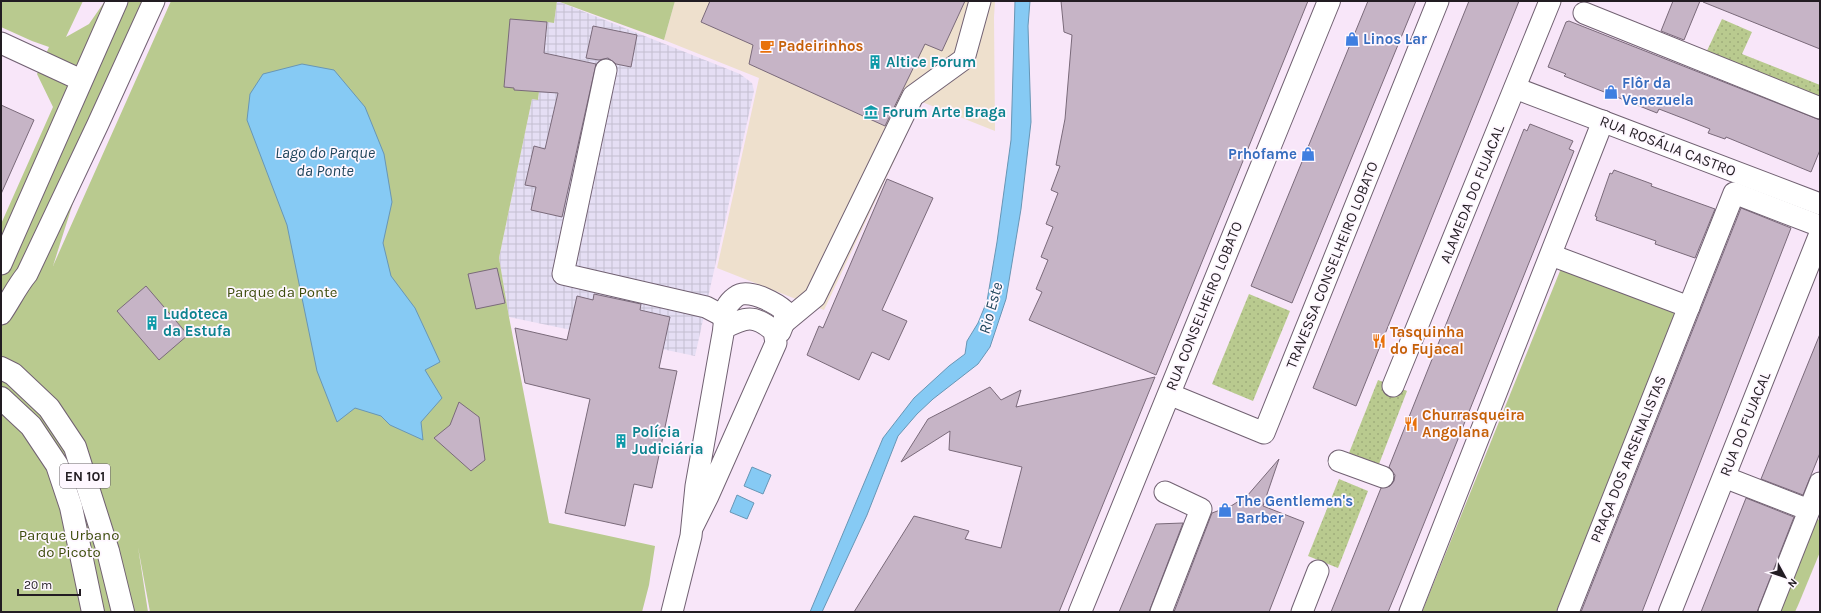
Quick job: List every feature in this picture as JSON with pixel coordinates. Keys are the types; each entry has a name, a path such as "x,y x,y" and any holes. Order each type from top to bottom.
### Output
{"main road":[{"name":"RUA CONSELHEIRO LOBATO","path":"1080,612 1329,1"},
{"name":"RUA DO FUJACAL","path":"1670,612 1820,235"},
{"name":"EN 101","path":"1,368 13,374 49,408 75,447 108,551 123,612"},
{"name":"EN 101","path":"1,398 31,426 57,465 71,507 93,612"}],"street":[{"path":"1,264 117,1"},
{"path":"1,314 14,297 19,284 27,274 154,1"},
{"path":"778,332 815,297 913,96 964,59 980,1"},
{"name":"TRAVESSA CONSELHEIRO LOBATO","path":"1169,394 1264,433 1438,1"},
{"name":"ALAMEDA DO FUJACAL","path":"1393,386 1550,1"},
{"path":"1584,12 1820,108"},
{"path":"1,43 81,80"},
{"path":"606,70 562,274 706,307 724,322"},
{"name":"RUA ROSÁLIA CASTRO","path":"1515,88 1820,204"},
{"path":"1410,612 1603,121"},
{"name":"PRAÇA DOS ARSENALISTAS","path":"1568,612 1734,193 1820,226"},
{"path":"1551,255 1689,307"},
{"path":"672,612 692,528 696,486 726,309 733,298 741,294 759,297 779,306 786,311 708,496 692,528"},
{"path":"1339,461 1384,477"},
{"path":"1724,477 1809,510"},
{"path":"1769,612 1820,483"},
{"path":"1161,612 1201,509 1165,492"},
{"path":"1302,612 1318,571"}],"shaded area":[{"path":"557,1 740,74 752,83 754,91 695,356 509,317 499,258 532,99 538,100 547,22 554,23"},
{"path":"675,1 995,1 995,131 922,102 824,310 717,268 759,78 664,40"}],"green space":[{"name":"Parque da Ponte","path":"1,1 83,1 66,37 89,24 105,1 154,1 98,124 53,266 171,1 557,1 554,23 547,22 538,100 532,99 499,258 549,523 655,546 649,585 642,612 150,612 138,547 148,612 1,612 1,224 53,107 37,74 49,47 1,27"},
{"path":"557,1 675,1 664,40"},
{"path":"1722,19 1752,32 1742,54 1820,85 1820,104 1704,57"},
{"path":"1562,266 1676,311 1556,612 1422,612"},
{"path":"1249,294 1290,311 1253,401 1212,384"},
{"path":"1378,380 1407,391 1379,464 1349,453"},
{"path":"1339,479 1368,491 1338,568 1308,556"},
{"path":"1817,519 1820,520 1820,552 1795,612 1779,612"}],"water":[{"name":"Rio Este","path":"1015,1 1030,1 1028,26 1031,122 1021,209 1006,299 990,347 978,364 933,399 917,414 898,436 867,515 822,612 810,612 883,438 914,398 949,366 965,354 967,341 978,323 987,301 1011,140"},
{"name":"Lago do Parque da Ponte","path":"302,64 334,70 365,107 384,154 392,202 383,243 391,276 415,308 440,362 425,370 442,398 421,422 423,440 390,425 381,416 355,408 337,422 317,371 287,225 247,120 250,94 263,74"},
{"path":"752,467 771,475 763,494 744,486"},
{"path":"737,495 754,503 747,519 730,512"}],"building":[{"name":"Altice Forum","path":"710,1 965,1 942,51 925,44 885,126 749,64 753,45 701,22"},
{"path":"1061,1 1308,1 1156,375 1029,320 1042,292 1036,289 1048,260 1041,257 1053,227 1046,224 1058,193 1051,190 1060,166 1056,165 1065,119 1072,35 1064,32"},
{"path":"1368,1 1416,1 1292,303 1251,286"},
{"path":"1469,1 1519,1 1356,406 1313,388"},
{"path":"1673,1 1700,1 1684,40 1661,31"},
{"path":"1820,1 1820,49 1703,2"},
{"path":"510,19 547,22 544,53 596,64 562,217 531,210 536,187 525,185 534,146 545,149 558,93 514,90 514,88 504,87"},
{"path":"1569,21 1820,120 1820,150 1811,172 1726,137 1725,139 1708,133 1710,129 1685,119 1659,109 1657,113 1564,76 1566,74 1548,67 1566,22"},
{"path":"593,26 637,35 631,67 616,64 608,58 599,60 586,58"},
{"path":"1,105 34,120 1,194"},
{"path":"1530,124 1573,141 1569,149 1574,151 1400,583 1388,612 1331,612 1381,488 1390,486 1394,481 1395,475 1389,467 1524,129 1527,131"},
{"path":"1614,170 1652,184 1651,186 1715,209 1695,258 1655,244 1656,241 1596,220 1597,217 1595,216 1610,173 1612,174"},
{"path":"887,179 933,198 882,310 907,321 889,360 872,352 859,380 807,355 819,326 823,328"},
{"path":"1741,208 1791,228 1642,612 1581,612"},
{"path":"497,268 505,303 476,309 468,274"},
{"name":"Ludoteca da Estufa","path":"146,286 188,335 159,360 117,311"},
{"name":"Polícia Judiciária","path":"594,294 641,304 640,310 670,317 659,368 677,371 652,488 634,484 625,526 565,513 590,399 525,383 515,328 567,340 577,296 593,300"},
{"path":"1820,334 1820,453 1803,495 1761,479"},
{"path":"1155,377 1059,612 854,612 914,516 969,531 965,539 1001,548 1022,467 949,450 950,431 901,462 928,419 990,387 1001,400 1021,390 1016,407"},
{"path":"459,402 479,417 485,460 471,471 434,438 450,425"},
{"path":"1279,459 1263,506 1304,522 1269,612 1174,612 1212,513 1231,506 1247,496"},
{"path":"1746,498 1794,517 1757,612 1701,612"},
{"path":"1183,523 1149,612 1119,612 1156,524"}],"place":[{"name":"Linos Lar","path":"1352,39"},
{"name":"Padeirinhos","path":"767,46"},
{"name":"Altice Forum","path":"875,62"},
{"name":"Flôr da Venezuela","path":"1611,92"},
{"name":"Forum Arte Braga","path":"871,112"},
{"name":"Prhofame","path":"1308,154"},
{"name":"Ludoteca da Estufa","path":"152,323"},
{"name":"Tasquinha do Fujacal","path":"1379,341"},
{"name":"Churrasqueira Angolana","path":"1411,424"},
{"name":"Polícia Judiciária","path":"621,441"},
{"name":"The Gentlemen's Barber","path":"1225,510"}],"park label":[{"name":"Parque Urbano do Picoto","path":"69,544"}]}
